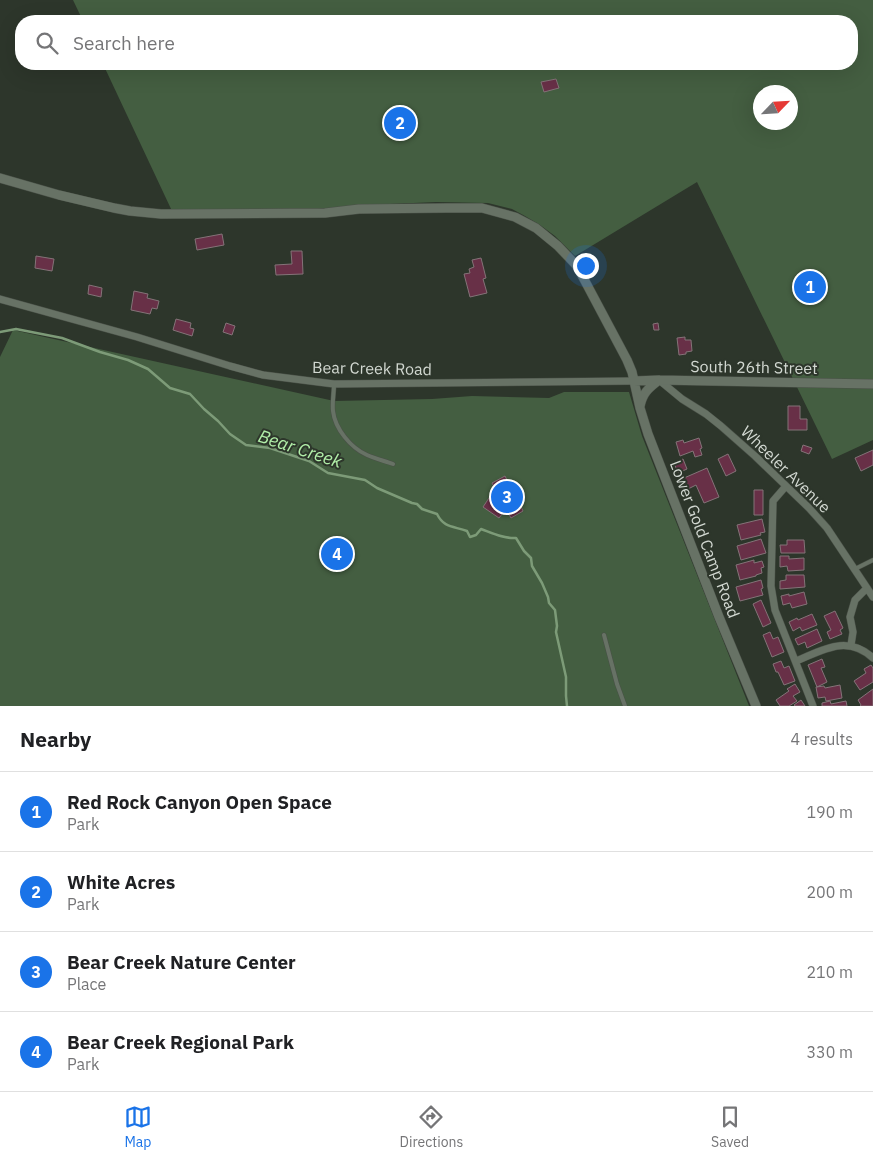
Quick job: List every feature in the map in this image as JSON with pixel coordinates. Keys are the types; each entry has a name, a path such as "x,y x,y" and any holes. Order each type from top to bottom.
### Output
{"street":[{"name":"Lower Gold Camp Road","path":"0,178 51,193 130,211 161,214 316,213 360,209 482,208 515,217 536,228 558,246 576,266 627,360 648,434 719,618 756,706"},
{"name":"Bear Creek Road","path":"0,299 137,337 263,375 334,384 634,381"},
{"path":"640,408 642,397 659,380"},
{"name":"Wheeler Avenue","path":"659,380 682,400 706,414 721,426 809,508 827,528 873,597"},
{"name":"South 26th Street","path":"634,381 873,384"},
{"path":"786,486 773,501 771,586 775,610 813,706"},
{"path":"851,645 853,632 850,617 856,600 867,588"},
{"path":"796,661 826,649 851,645 866,652 873,658"}],"lane":[{"path":"334,384 333,411 345,438 366,455 393,464"},
{"path":"855,570 873,560"},
{"path":"604,635 625,706"}],"green space":[{"path":"73,0 873,0 873,440 832,459 697,182 575,256 555,236 540,225 512,209 488,203 436,202 318,209 172,211 106,70 858,70 858,15 80,15"},
{"path":"13,330 334,401 432,399 472,396 549,398 564,392 629,392 642,436 749,706 0,706 0,357"}],"building":[{"path":"556,79 559,88 544,92 541,82"},
{"path":"222,234 224,245 197,250 195,239"},
{"path":"291,251 302,251 303,274 276,275 275,265 292,264"},
{"path":"36,256 54,259 52,271 35,268"},
{"path":"481,258 486,278 483,279 487,293 470,297 464,274 470,273 469,269 474,267 472,260"},
{"path":"89,285 102,288 101,297 88,294"},
{"path":"134,291 148,294 147,298 159,301 157,309 152,308 150,314 131,310"},
{"path":"176,319 191,323 190,328 194,329 192,336 173,330"},
{"path":"226,323 235,326 232,335 223,332"},
{"path":"658,323 659,330 654,330 653,324"},
{"path":"685,337 685,340 691,340 692,351 679,355 677,338"},
{"path":"788,406 800,406 800,419 807,419 807,430 788,430"},
{"path":"699,438 702,455 695,457 693,451 680,456 676,442 683,440 684,443"},
{"path":"803,445 812,448 809,454 801,451"},
{"path":"873,450 873,465 861,471 855,458"},
{"path":"728,454 736,471 726,476 718,459"},
{"path":"683,459 687,469 678,473 674,463"},
{"path":"707,468 719,497 704,503 696,485 688,489 684,478"},
{"path":"505,476 512,490 518,487 522,496 517,498 523,511 511,518 506,509 499,518 483,507 491,495 495,498 497,492 492,483"},
{"path":"754,490 763,490 763,515 754,515"},
{"path":"762,519 765,532 760,533 761,535 741,540 737,525"},
{"path":"761,539 766,553 741,560 737,546"},
{"path":"787,540 804,540 805,553 781,553 780,545 787,545"},
{"path":"780,556 789,556 789,559 804,558 804,570 788,571 787,566 780,567"},
{"path":"754,560 754,563 762,561 764,567 761,568 762,573 740,580 736,565"},
{"path":"786,575 804,575 805,587 780,589 780,581 786,580"},
{"path":"761,580 763,595 740,601 736,587"},
{"path":"804,592 807,604 792,608 790,603 783,605 781,596"},
{"path":"761,600 771,623 763,627 753,604"},
{"path":"835,611 843,628 840,630 842,634 830,639 827,632 831,630 824,616"},
{"path":"812,614 817,625 802,631 800,627 793,631 789,622"},
{"path":"817,629 822,641 807,648 805,642 798,645 795,639"},
{"path":"770,632 773,639 778,637 784,652 772,657 763,635"},
{"path":"822,659 825,667 821,668 827,682 817,687 808,665"},
{"path":"781,661 784,668 789,666 795,681 784,685 773,664"},
{"path":"871,665 873,668 873,682 860,690 854,681 866,673 864,669"},
{"path":"795,684 800,692 793,696 797,701 789,706 780,706 776,700"},
{"path":"840,685 842,698 826,701 825,697 818,698 816,687 824,686 825,688"},
{"path":"873,689 873,706 860,706 858,700"},
{"path":"801,700 805,706 794,705"},
{"path":"830,701 831,704 846,701 847,706 822,706 822,703"}],"waterway":[{"name":"Bear Creek","path":"0,332 16,329 62,338 128,360 148,369 170,388 190,394 230,434 246,445 270,448 309,461 328,473 365,480 377,488 437,514 446,524 467,531 470,537 476,535 481,529 503,537 516,538 531,558 532,566 542,583 549,603 555,610 556,632 566,677 567,706"}],"place":[{"name":"White Acres","path":"400,123"},
{"name":"Red Rock Canyon Open Space","path":"810,287"},
{"name":"Bear Creek Nature Center","path":"507,497"},
{"name":"Bear Creek Regional Park","path":"337,554"}]}
